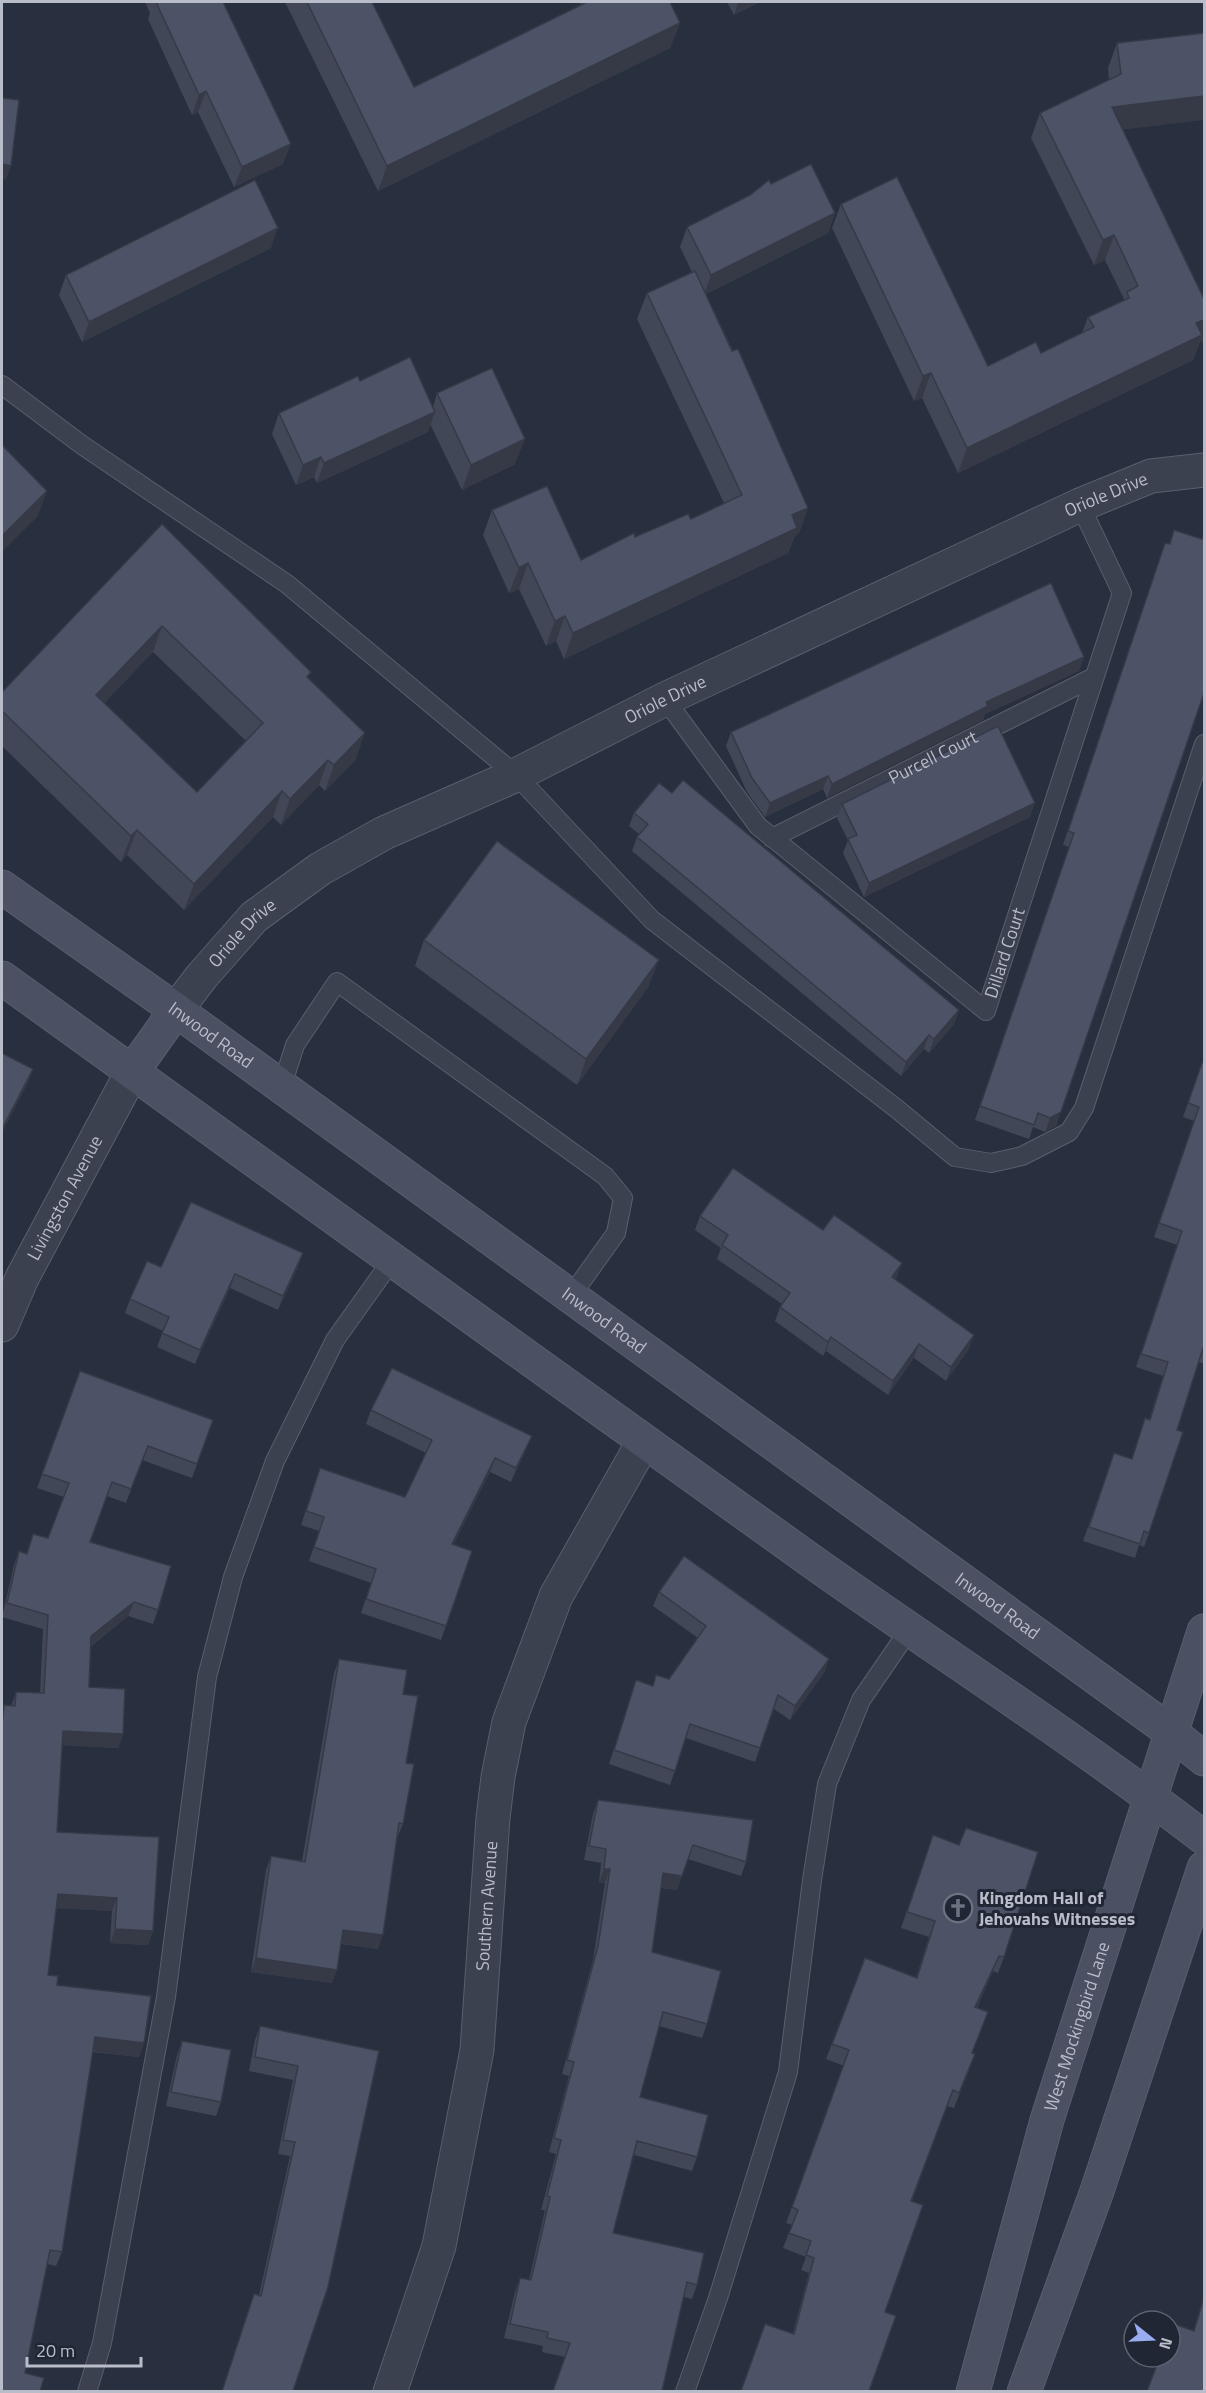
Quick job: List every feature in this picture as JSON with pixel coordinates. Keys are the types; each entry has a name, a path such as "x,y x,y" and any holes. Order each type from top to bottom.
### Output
{"main road":[{"name":"Inwood Road","path":"2,887 282,1086 1171,1732 1204,1759"},
{"path":"2,978 644,1441 909,1630 1150,1797 1204,1838"},
{"path":"132,1072 176,1010"},
{"name":"West Mockingbird Lane","path":"973,2391 1047,2120 1204,1631"},
{"path":"1024,2391 1097,2192 1204,1868"}],"street":[{"name":"Oriole Drive","path":"176,1010 202,976 254,917 320,869 384,833 516,775 665,699 1080,505 1151,476 1204,470"},
{"name":"Livingston Avenue","path":"2,1325 22,1278 132,1072"},
{"name":"Southern Avenue","path":"390,2391 439,2246 477,2050 493,1818 498,1777 509,1722 556,1596 644,1441"}],"lane":[{"path":"2,385 82,445 287,584 516,775 652,920 897,1109 955,1157 991,1163 1022,1156 1069,1132 1084,1108 1204,744"},
{"name":"Dillard Court","path":"665,699 758,826 986,1011 1122,593 1080,505"},
{"name":"Purcell Court","path":"772,838 1094,677"},
{"path":"282,1086 295,1045 338,982 605,1176 623,1198 616,1233 571,1296"},
{"path":"87,2391 102,2343 166,1997 207,1677 233,1577 275,1461 335,1340 392,1260"},
{"path":"685,2391 718,2298 788,2072 812,1880 827,1784 861,1700 909,1630"}],"building":[{"path":"156,2 223,2 291,144 242,167 206,91 199,95"},
{"path":"307,2 372,2 414,87 587,2 670,2 680,23 387,166"},
{"path":"1204,33 1204,96 1112,107 1204,299 1204,320 1196,323 1202,335 967,448 931,373 923,376 841,204 897,177 988,366 1036,342 1041,353 1094,327 1088,317 1129,298 1127,292 1138,286 1114,235 1103,240 1040,113 1121,74 1117,43"},
{"path":"2,98 19,100 11,166 2,164"},
{"path":"811,164 835,213 711,275 687,227 750,195 769,180 771,184"},
{"path":"255,180 278,228 89,322 66,275"},
{"path":"695,271 732,351 738,349 808,508 792,515 797,528 573,633 565,616 555,621 528,563 519,568 492,510 547,486 581,560 634,533 635,537 688,514 691,519 742,495 647,293"},
{"path":"410,357 435,412 324,463 321,457 303,465 279,413 358,376 360,381"},
{"path":"492,368 525,439 471,465 437,393"},
{"path":"2,445 47,491 2,536"},
{"path":"162,524 311,672 307,677 365,733 334,765 328,760 290,799 282,791 194,884 137,830 131,836 2,711 2,692","holes":["162,626 263,723 197,792 96,695"]},
{"path":"1174,530 1202,539 1204,534 1204,693 1061,1112 1050,1118 1038,1113 1034,1125 980,1106 1074,833 1068,831 1165,543 1170,544"},
{"path":"1051,583 1084,657 986,702 988,706 832,784 828,776 770,803 752,778 731,732"},
{"path":"998,726 1035,803 869,883 848,839 857,835 842,804"},
{"path":"683,780 959,1010 934,1039 929,1035 906,1062 637,837 648,824 634,813 659,783 672,793"},
{"path":"497,841 659,960 586,1059 424,940"},
{"path":"2,1053 33,1069 2,1129"},
{"path":"1202,1063 1204,1063 1204,1348 1177,1430 1183,1432 1149,1533 1144,1531 1140,1544 1089,1527 1114,1453 1132,1459 1145,1418 1150,1420 1168,1362 1141,1354 1182,1231 1159,1223 1199,1107 1188,1103"},
{"path":"733,1168 823,1230 834,1215 902,1263 892,1277 974,1335 951,1367 919,1344 893,1381 831,1337 828,1342 780,1307 790,1293 722,1245 728,1235 700,1216"},
{"path":"191,1202 303,1253 283,1296 235,1274 200,1350 162,1333 169,1317 130,1299 147,1261 161,1267"},
{"path":"392,1368 532,1436 516,1468 495,1458 452,1544 472,1551 446,1626 366,1599 376,1569 314,1547 324,1517 306,1511 320,1468 405,1497 432,1440 371,1410"},
{"path":"80,1371 213,1420 197,1464 148,1446 131,1489 112,1482 90,1542 171,1566 158,1610 134,1602 91,1636 89,1687 125,1689 123,1734 63,1731 57,1832 159,1837 153,1931 115,1929 117,1898 58,1894 48,1975 58,1976 57,1985 151,1996 144,2043 95,2037 62,2252 50,2250 25,2373 44,2378 40,2391 2,2391 2,1724 4,1705 15,1706 16,1692 44,1693 48,1615 7,1603 19,1551 27,1554 33,1534 48,1538 69,1483 42,1474"},
{"path":"684,1556 829,1659 795,1706 778,1695 760,1748 690,1724 675,1771 614,1750 636,1680 653,1686 656,1675 669,1679 706,1626 659,1592"},
{"path":"339,1659 407,1670 403,1694 418,1696 406,1763 414,1764 403,1824 399,1823 383,1935 343,1930 337,1970 256,1958 271,1856 305,1862"},
{"path":"598,1800 753,1820 746,1862 693,1845 682,1876 663,1873 652,1952 721,1971 707,2024 663,2012 640,2097 708,2115 697,2157 637,2141 613,2233 704,2253 697,2285 687,2282 662,2391 553,2391 570,2343 547,2338 548,2332 510,2324 520,2278 531,2280 550,2197 547,2196 561,2140 554,2138 574,2062 567,2060 598,1946 610,1869 604,1869 606,1849 589,1846"},
{"path":"966,1828 1038,1852 1004,1957 999,1956 975,2007 988,2012 972,2053 975,2054 959,2093 953,2090 911,2201 923,2205 885,2312 896,2316 869,2391 741,2391 765,2324 794,2334 814,2258 806,2255 811,2241 789,2233 798,2210 792,2207 849,2050 832,2044 865,1958 917,1978 935,1921 907,1912 933,1835 959,1845"},
{"path":"260,2026 379,2051 328,2287 293,2391 222,2391 254,2294 261,2296 295,2142 283,2140 298,2066 255,2057"},
{"path":"182,2041 231,2050 221,2102 171,2092"},
{"path":"1204,2298 1204,2391 1147,2391 1155,2369 1182,2369 1182,2327 1194,2331"}],"place":[{"name":"Kingdom Hall of Jehovahs Witnesses","path":"958,1908"}]}
